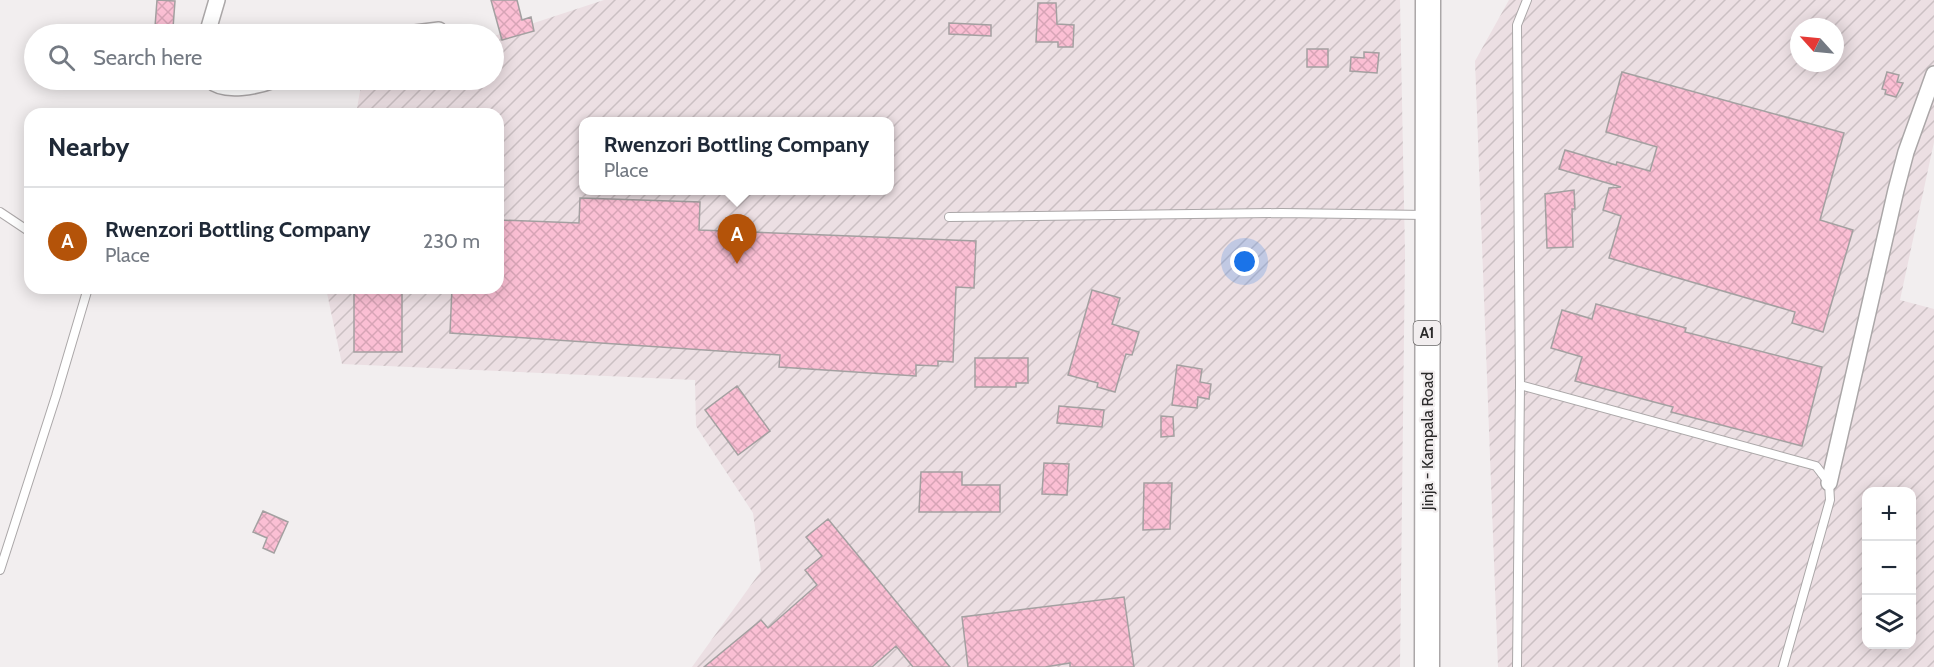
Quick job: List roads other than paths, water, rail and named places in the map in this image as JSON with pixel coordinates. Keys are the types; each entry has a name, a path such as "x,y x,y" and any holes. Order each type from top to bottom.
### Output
{"highway":[{"name":"Jinja - Kampala Road","path":"1427,667 1428,0"}],"street":[{"path":"210,24 218,0"},
{"path":"1829,483 1899,180 1934,74"}],"lane":[{"path":"1517,667 1520,385 1517,25 1527,0"},
{"path":"0,212 24,228"},
{"path":"949,217 1281,213 1427,215"},
{"path":"0,570 86,294"},
{"path":"1520,385 1816,466 1829,483 1830,500 1783,667"}],"place":[{"name":"Rwenzori Bottling Company","path":"737,264"}]}
